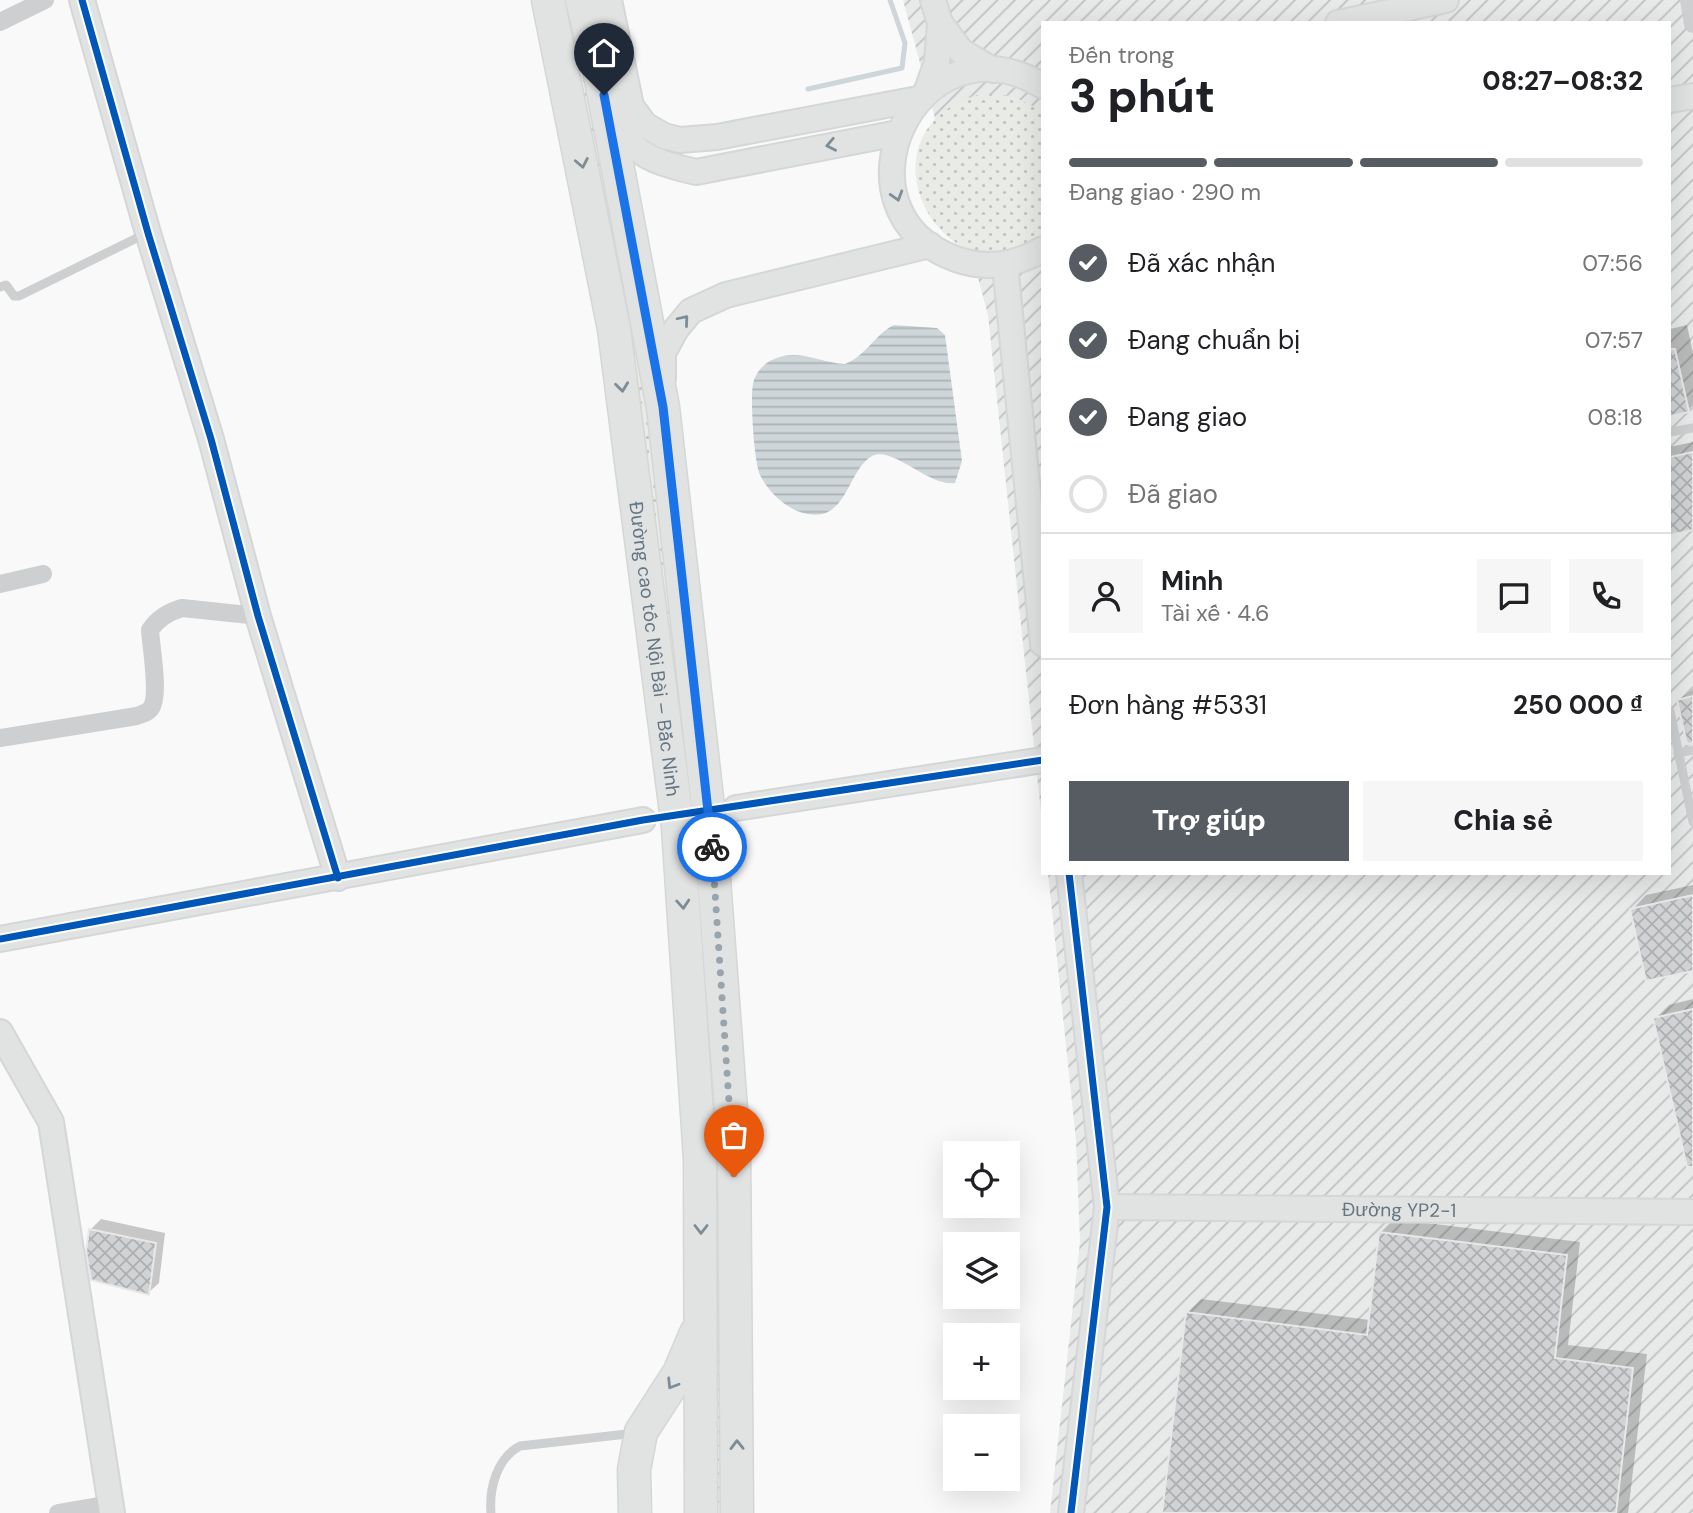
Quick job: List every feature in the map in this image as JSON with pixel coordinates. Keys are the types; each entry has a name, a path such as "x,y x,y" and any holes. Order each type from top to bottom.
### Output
{"highway":[{"name":"Đường cao tốc Nội Bài – Bắc Ninh","path":"548,0 614,329 678,828 700,1159 701,1513"},
{"name":"Đường cao tốc Nội Bài – Bắc Ninh","path":"582,0 599,69 663,407 710,825 734,1150 737,1513"},
{"path":"635,1513 634,1470 641,1432 679,1373 701,1322"}],"street":[{"path":"0,22 45,0"},
{"path":"82,0 148,233 211,439 258,616 338,878"},
{"path":"609,0 625,88 631,106 645,125 654,132 680,140 717,137 922,96 957,75 993,70 1019,75 1041,85"},
{"path":"1347,21 1446,0"},
{"path":"1689,0 1693,24"},
{"path":"937,11 961,51 993,70"},
{"path":"937,11 937,62 922,96 898,132 892,164 895,193 906,219 930,245 949,256 971,263 1005,264 1041,250"},
{"path":"599,69 621,134 639,153 664,164 696,172 898,132"},
{"path":"1671,100 1693,96"},
{"path":"663,407 663,353 691,311 726,295 930,245"},
{"path":"1005,264 1041,623"},
{"path":"0,584 43,574"},
{"path":"0,738 137,716 147,712 153,706 155,695 150,630 172,611 182,608 258,616"},
{"path":"736,808 1041,760"},
{"path":"0,939 643,820"},
{"path":"1069,875 1107,1208 1071,1513"},
{"path":"0,1032 51,1122 111,1509 58,1513"},
{"name":"Đường YP2-1","path":"1107,1208 1693,1212"}],"lane":[{"path":"0,287 6,285 14,296 19,296 148,233"},
{"path":"1671,432 1693,428"},
{"path":"1671,716 1693,822"},
{"path":"1678,753 1693,750"},
{"path":"491,1513 497,1470 510,1451 520,1446 641,1432"}],"shaded area":[{"path":"561,0 571,0 622,249 656,460 720,1075 726,1513 715,1513 683,749 646,469"},
{"path":"903,0 1693,0 1693,1513 1050,1513 1080,1242 1076,1141 1048,875 1671,875 1671,21 1041,21 1041,812 988,315"},
{"path":"981,94 1012,96 1041,110 1041,237 1006,253 972,251 944,234 925,207 916,175 921,142 941,114"},
{"path":"894,325 937,328 945,335 962,461 955,483 934,479 890,456 880,454 863,463 845,495 829,511 818,515 803,513 790,507 768,487 758,468 752,402 753,384 758,373 769,362 790,355 845,364 859,356"}],"building":[{"path":"1671,349 1675,349 1689,412 1671,416"},
{"path":"1693,452 1693,530 1671,535 1671,457"},
{"path":"1693,696 1693,743 1687,744 1677,700"},
{"path":"1693,895 1693,971 1646,981 1630,909"},
{"path":"1693,1009 1693,1167 1687,1167 1653,1018"},
{"path":"89,1229 156,1243 149,1295 91,1280 86,1252"},
{"path":"1379,1232 1567,1255 1555,1358 1633,1368 1616,1513 1162,1513 1186,1312 1367,1335"}],"waterway":[{"path":"808,89 902,68 905,43 890,0"}],"cycle path":[{"path":"82,0 148,233 211,439 258,616 338,878"},
{"path":"0,939 643,820 1041,760"},
{"path":"1069,875 1107,1207 1071,1513"}],"way so far":[{"path":"712,847 734,1177"}],"route":[{"path":"604,95 663,407 712,847"}]}
